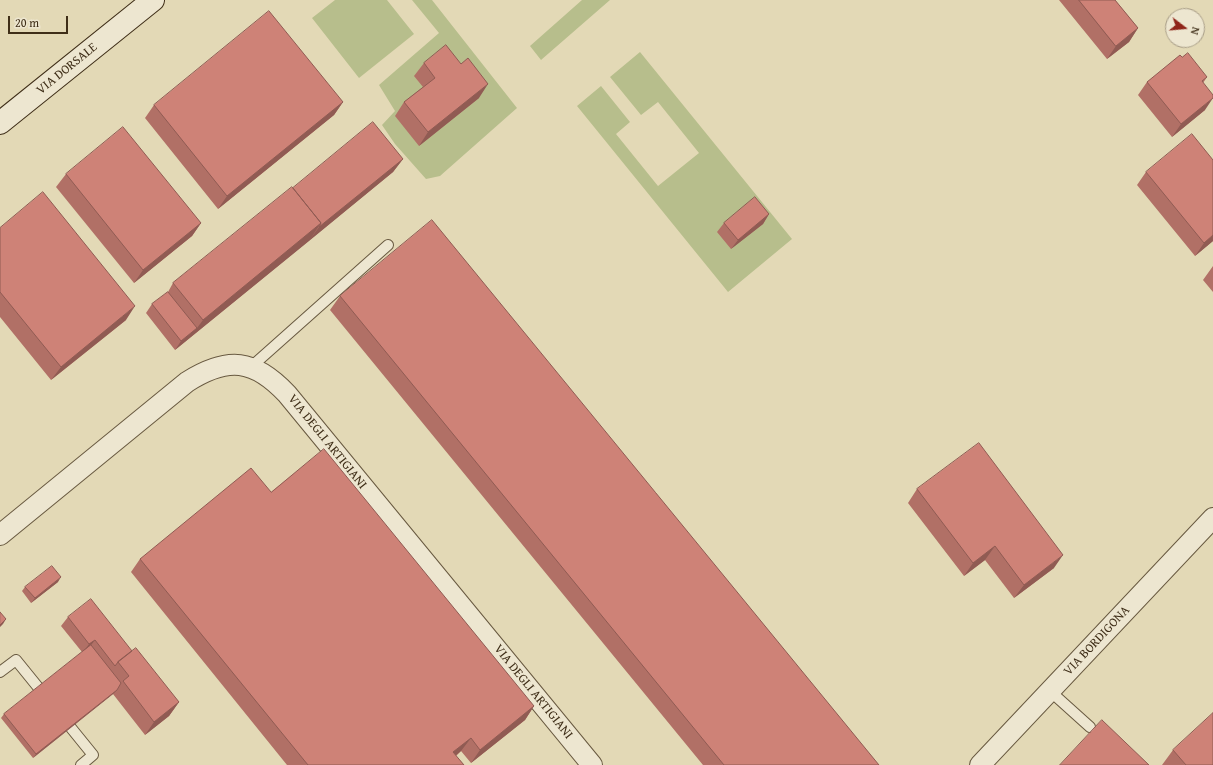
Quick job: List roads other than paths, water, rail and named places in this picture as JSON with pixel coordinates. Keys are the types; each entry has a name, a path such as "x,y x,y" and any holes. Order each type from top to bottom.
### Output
{"street":[{"name":"VIA DORSALE","path":"0,123 153,0"},
{"name":"VIA DEGLI ARTIGIANI","path":"0,535 187,382 206,370 229,364 251,367 272,377 288,394 592,765"},
{"name":"VIA BORDIGONA","path":"980,765 1213,518"}],"lane":[{"path":"251,367 388,246"},
{"path":"0,672 16,660 93,755 81,765"},
{"path":"1050,691 1090,727"}]}
